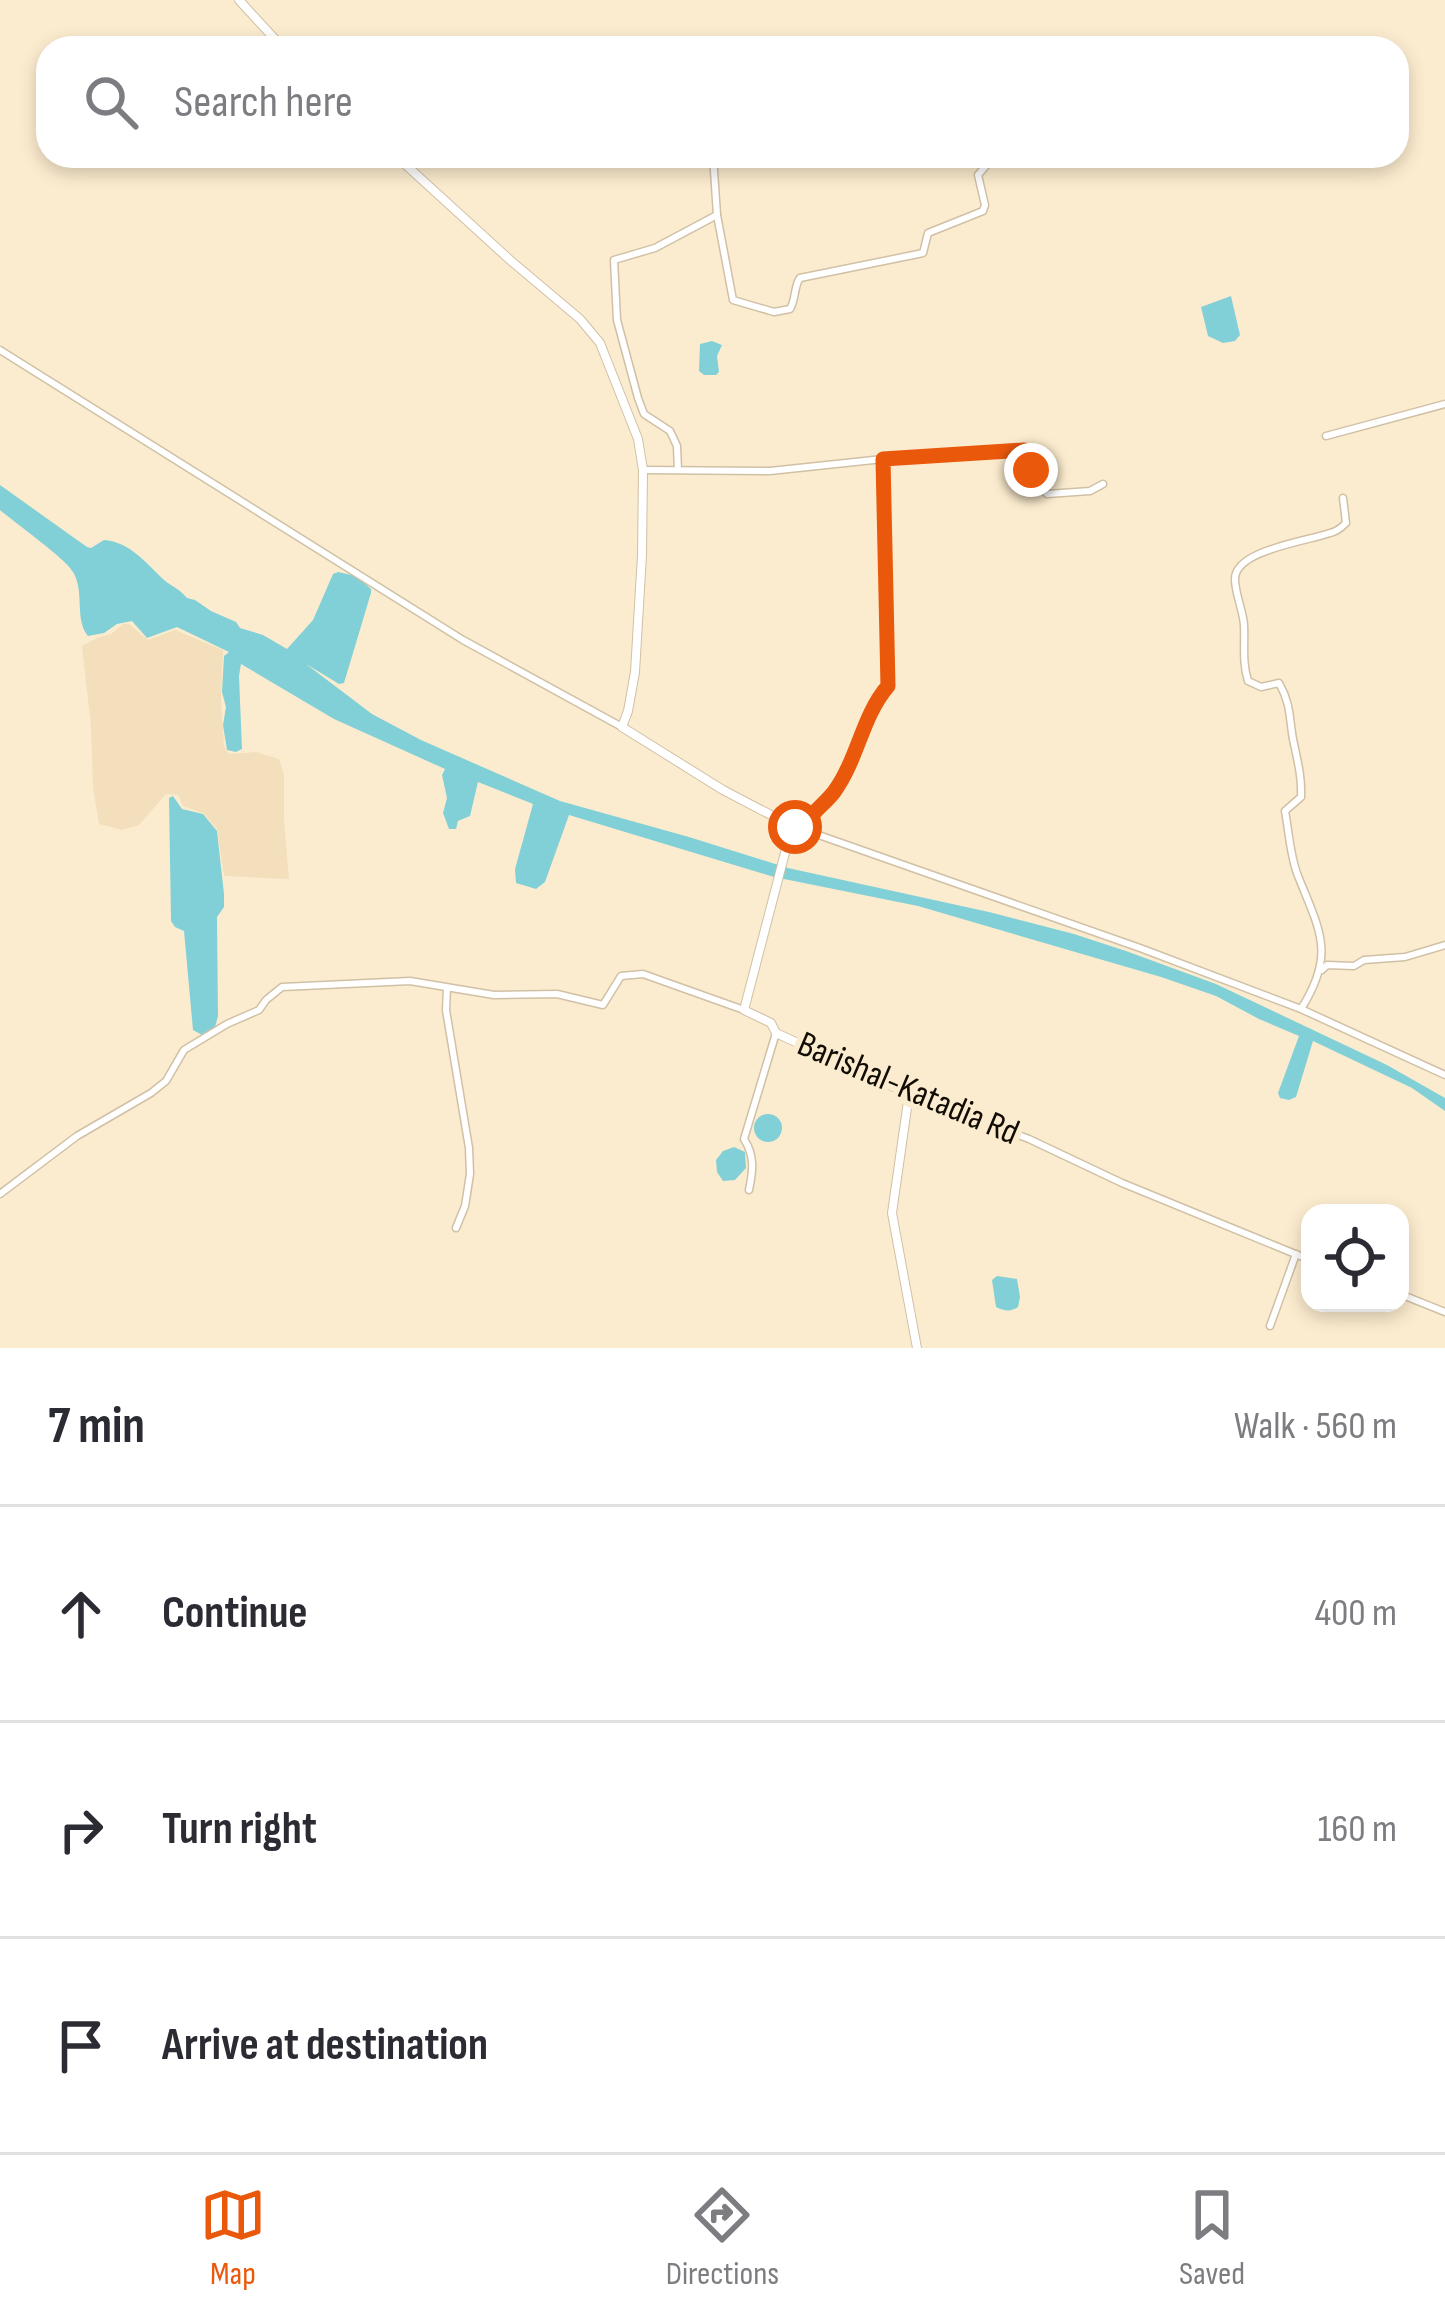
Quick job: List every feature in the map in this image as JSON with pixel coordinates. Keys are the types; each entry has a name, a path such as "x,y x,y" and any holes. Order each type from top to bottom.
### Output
{"main road":[{"path":"239,0 272,36"},
{"path":"409,168 580,319 600,343 638,439 643,470 642,555 635,672 622,727 723,790 793,826 744,1010"},
{"name":"Barishal-Katadia Rd","path":"744,1010 771,1023 776,1033 908,1094"},
{"path":"908,1094 892,1214 917,1348"}],"street":[{"path":"714,168 717,215 733,300 774,312 790,309 800,278 923,254 928,233 983,211 978,175 984,168"},
{"path":"678,470 677,446 670,431 644,414 638,398 617,320 614,260 655,248 717,215"},
{"path":"0,350 464,640 622,727"},
{"path":"1326,436 1445,404"},
{"path":"643,470 770,471 1024,450 1047,494 1090,490 1103,484"},
{"path":"803,830 809,816 834,791 874,703 888,686 883,459"},
{"path":"1320,974 1318,926 1294,865 1285,811 1302,791 1293,716 1280,683 1261,687 1248,681 1234,575 1247,558 1333,533 1346,524 1343,498"},
{"path":"793,826 1301,1009 1445,1075"},
{"path":"1301,1009 1327,964 1354,966 1445,945"},
{"path":"0,1194 67,1143 151,1093 166,1081 184,1050 259,1010 281,987 410,981 494,994 556,994 603,1005 621,976 643,974 744,1010"},
{"path":"447,988 446,1010 470,1148 465,1206 456,1228"},
{"path":"749,1190 752,1150 744,1139 776,1033"},
{"name":"Barishal-Katadia Rd","path":"908,1094 1029,1139 1122,1183 1301,1256"},
{"path":"1270,1326 1296,1254"},
{"path":"1409,1298 1445,1312"}],"shaded area":[{"path":"123,624 148,640 175,630 223,650 224,746 229,754 256,752 279,759 284,775 289,879 224,876 217,829 203,813 183,806 178,795 166,794 139,825 122,830 99,824 82,646"}],"water":[{"path":"1231,296 1240,335 1223,343 1208,336 1201,307"},
{"path":"700,344 722,345 717,356 719,372 704,375 699,371"},
{"path":"0,485 87,547 104,540 122,545 187,598 287,649 313,620 333,574 356,576 371,593 344,683 306,664 372,714 560,801 788,868 989,912 1126,951 1216,984 1387,1065 1445,1098 1445,1111 1412,1088 1313,1041 1296,1097 1280,1098 1299,1036 1216,996 918,906 774,877 569,815 545,882 536,889 516,883 515,869 533,804 478,782 470,816 458,821 456,829 449,829 443,813 445,769 334,719 241,664 242,749 227,750 222,692 224,656 229,652 177,627 147,638 132,621 88,636 81,622 73,572 0,510"},
{"path":"173,796 182,809 203,814 217,831 224,894 224,907 217,917 218,1016 214,1031 202,1035 193,1030 184,931 171,921 169,798"},
{"path":"768,1114 778,1118 782,1128 778,1138 768,1142 758,1138 754,1128 758,1118"},
{"path":"734,1147 745,1152 746,1168 735,1180 723,1181 716,1160"},
{"path":"997,1276 1017,1279 1020,1297 1013,1310 996,1307 992,1280"}],"route":[{"path":"795,827 803,830 809,816 834,791 874,703 888,686 883,459 1024,450 1031,470"}]}
